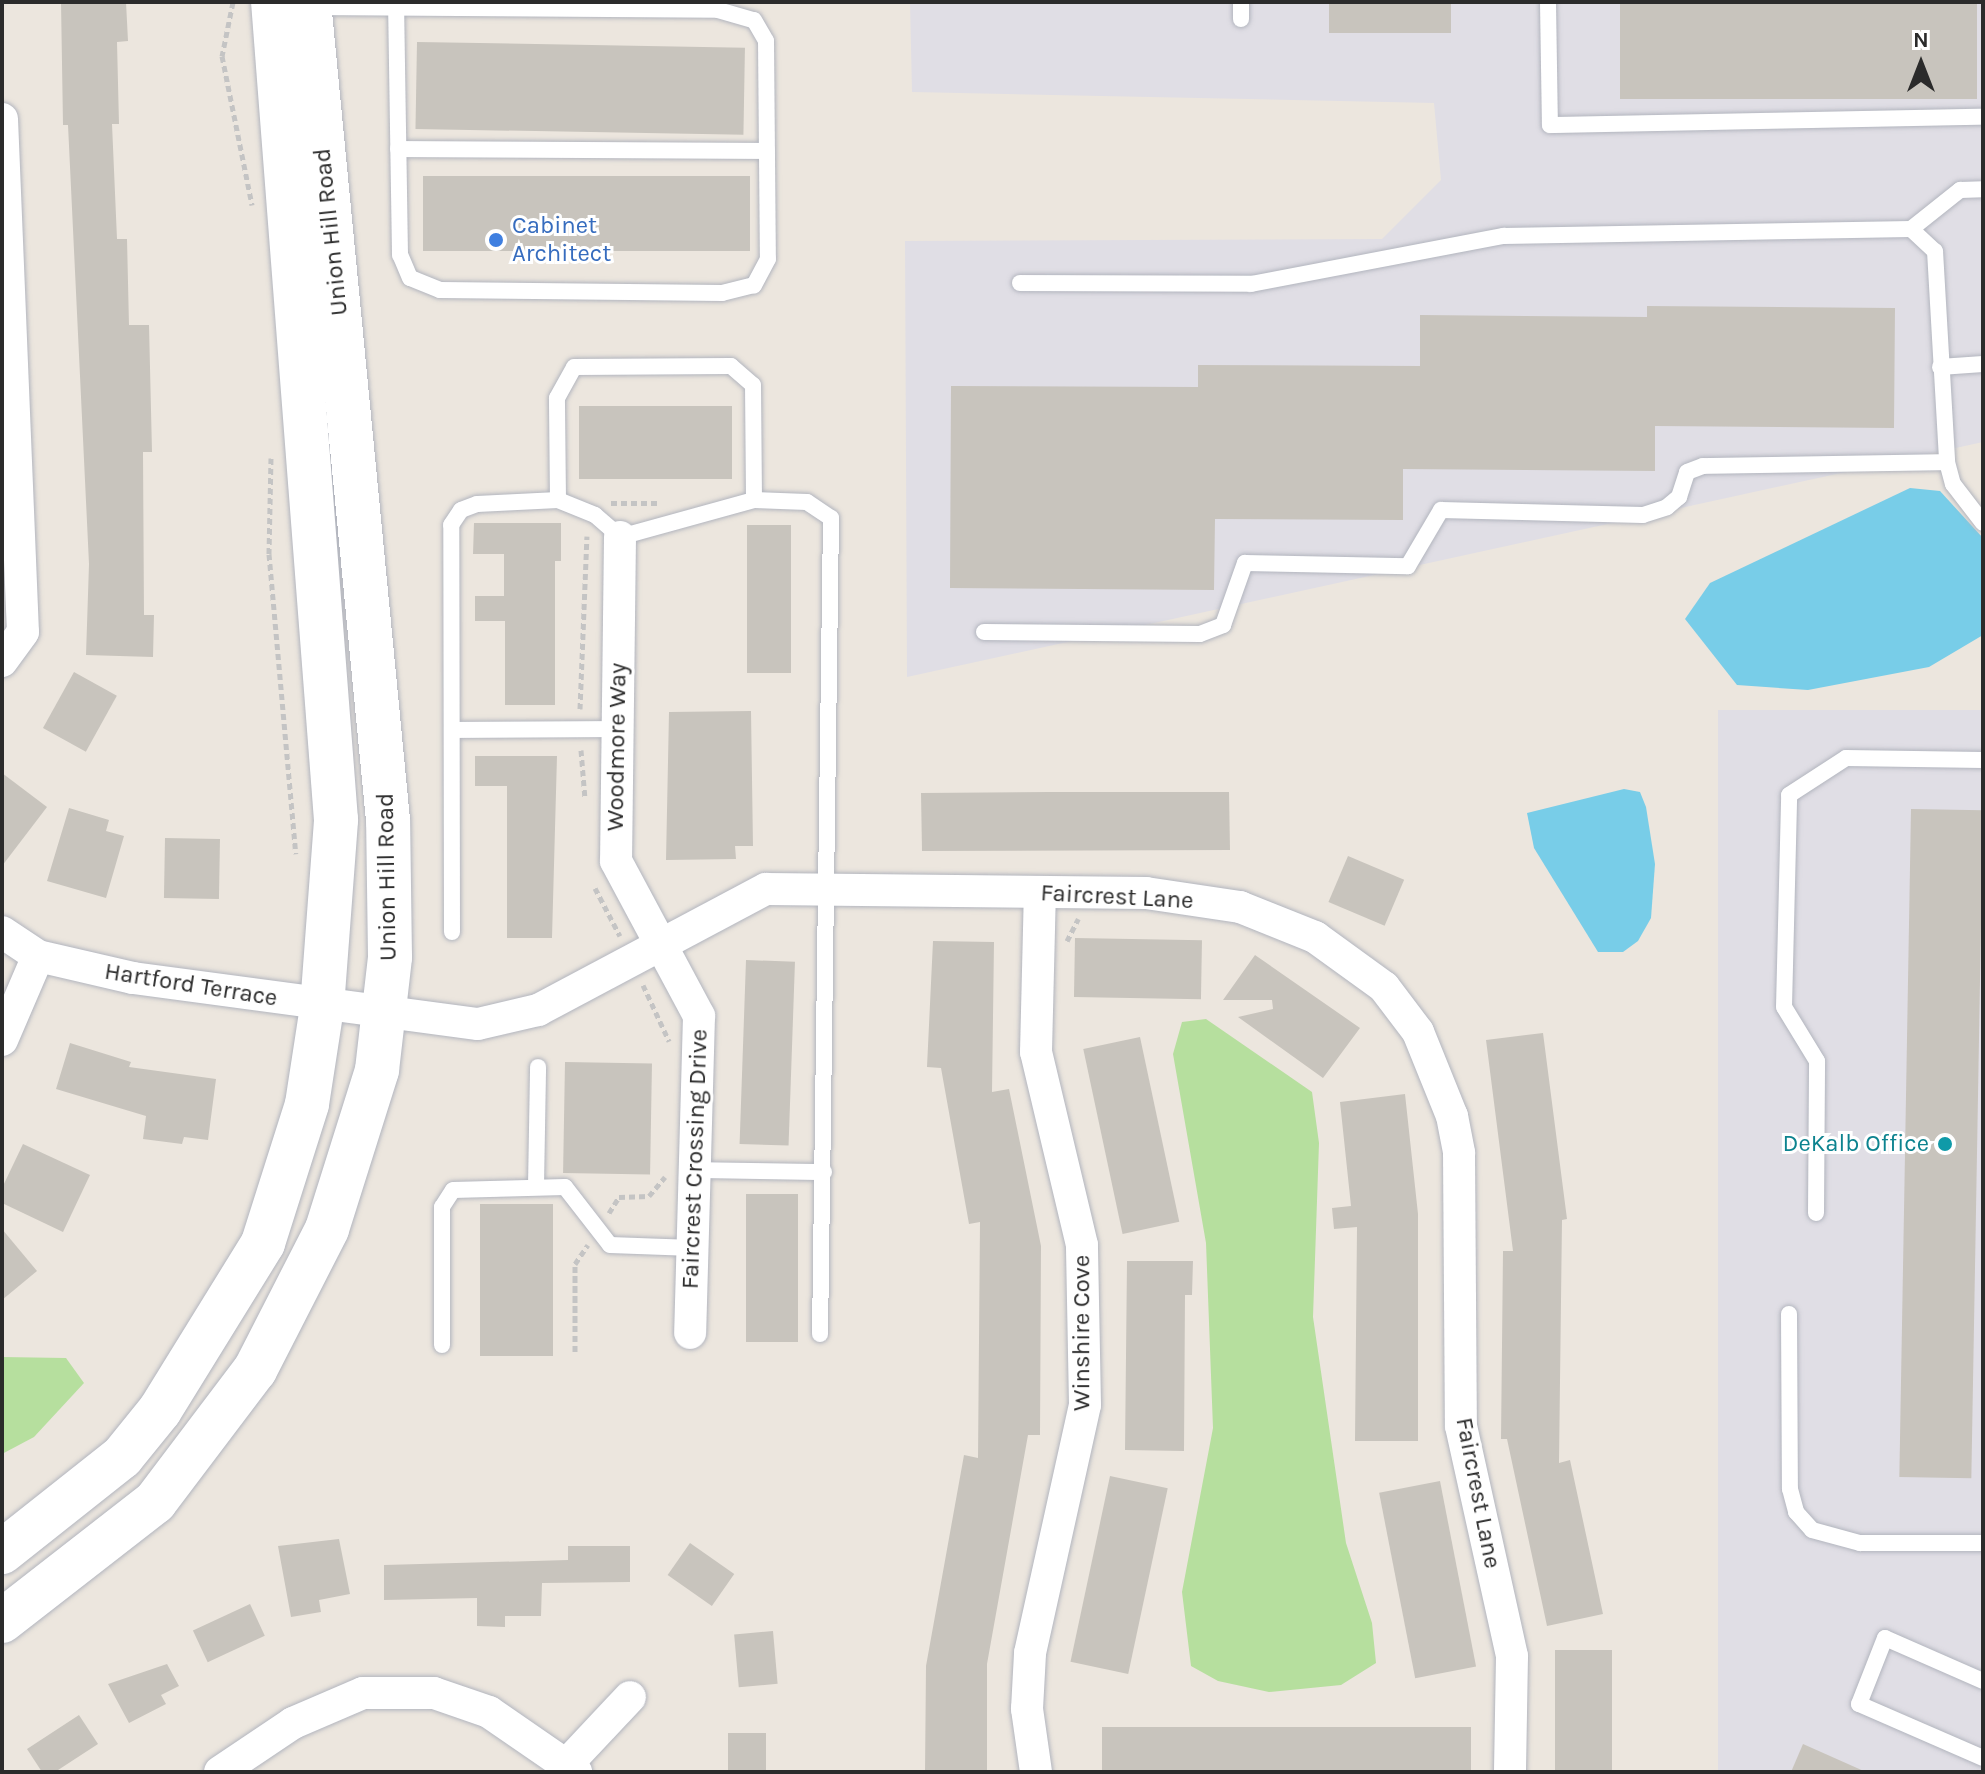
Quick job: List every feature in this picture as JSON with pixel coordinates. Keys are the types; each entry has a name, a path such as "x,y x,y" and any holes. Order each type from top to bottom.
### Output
{"street":[{"name":"Union Hill Road","path":"2,1552 122,1457 212,1332 263,1243 289,1172 322,1007 336,820 279,4"},
{"name":"Union Hill Road","path":"2,1621 155,1502 255,1370 327,1229 369,1097 387,1014 388,820 279,4"},
{"path":"2,119 23,632 2,661"},
{"name":"Woodmore Way","path":"620,537 616,861 660,947"},
{"name":"Faircrest Lane","path":"387,1014 509,1022 660,947 766,889 1146,893 1240,907 1315,937 1384,987 1418,1032 1447,1104 1459,1153 1461,1426 1512,1656 1510,1772"},
{"name":"Winshire Cove","path":"1036,1772 1027,1709 1030,1653 1085,1405 1082,1245 1036,1052 1040,892"},
{"name":"Hartford Terrace","path":"2,932 38,956 133,978 387,1014"},
{"name":"Faircrest Crossing Drive","path":"660,947 699,1016 690,1333"},
{"path":"2,1040 38,956"},
{"path":"220,1772 293,1723 363,1693 434,1693 489,1712 573,1767 630,1697"}],"lane":[{"path":"1548,2 1550,125 1983,117"},
{"path":"279,4 396,8 718,10 754,20 766,41 768,259 754,285 722,293 440,290 410,278 400,255 396,8"},
{"path":"398,149 767,151"},
{"path":"1020,283 1251,284 1503,236 1911,229 1960,190 1983,189"},
{"path":"1911,229 1935,251 1947,462 1953,484 1983,523"},
{"path":"1940,367 1983,364"},
{"path":"558,500 557,398 574,367 700,366 731,366 753,385 754,500"},
{"path":"984,632 1200,634 1223,625 1245,563 1408,566 1441,510 1643,515 1667,507 1679,497 1687,472 1703,466 1947,462"},
{"path":"452,932 451,525 461,510 477,504 558,500 595,515 620,537 754,500 807,502 831,518 820,1334"},
{"path":"452,730 616,729"},
{"path":"1816,1213 1817,1061 1784,1007 1789,795 1846,758 1983,760"},
{"path":"536,1186 538,1067"},
{"path":"695,1170 824,1172"},
{"path":"442,1345 442,1207 453,1190 565,1187 610,1245 693,1248"},
{"path":"1789,1314 1790,1489 1796,1512 1812,1530 1860,1543 1983,1543"},
{"path":"1983,1681 1885,1638 1859,1704 1983,1758"}],"path":[{"path":"253,214 222,56 279,4"},
{"path":"271,450 269,554 297,862"}],"shaded area":[{"path":"910,2 1983,2 1983,442 907,677 905,241 1382,239 1441,180 1434,103 912,92"},
{"path":"1718,710 1983,710 1983,1772 1718,1772"}],"green space":[{"path":"1206,1019 1312,1092 1319,1143 1313,1317 1346,1543 1372,1623 1376,1663 1341,1685 1269,1692 1218,1681 1191,1666 1182,1592 1213,1428 1206,1243 1173,1054 1182,1022"},
{"path":"2,1357 66,1358 84,1383 34,1437 2,1454"}],"water":[{"path":"1910,488 1940,491 1983,538 1983,635 1929,667 1808,690 1737,685 1685,619 1710,583"},
{"path":"1624,789 1640,792 1646,807 1655,864 1651,918 1638,941 1623,952 1598,952 1534,848 1527,813"}],"building":[{"path":"61,2 126,2 128,41 117,42 119,124 112,124 117,239 127,239 129,325 149,325 152,452 143,452 144,615 154,615 153,657 86,655 89,564 68,125 63,125"},
{"path":"1329,2 1451,2 1451,33 1329,33"},
{"path":"1620,2 1977,2 1977,99 1620,99"},
{"path":"417,42 745,48 743,135 415,129"},
{"path":"423,176 750,176 750,251 423,251"},
{"path":"1647,306 1895,308 1894,428 1655,426 1655,471 1403,469 1403,520 1215,519 1214,590 950,588 951,386 1198,387 1198,365 1420,366 1420,315 1647,317"},
{"path":"579,406 732,406 732,479 579,479"},
{"path":"474,523 561,523 561,561 555,561 555,705 505,705 505,621 475,621 475,596 504,596 504,554 473,554"},
{"path":"747,525 791,525 791,673 747,673"},
{"path":"74,672 117,696 86,752 43,728"},
{"path":"751,711 753,846 735,846 736,859 666,860 669,712"},
{"path":"475,756 557,756 552,938 507,938 507,786 475,786"},
{"path":"2,773 47,807 2,866"},
{"path":"1229,792 1230,850 922,851 921,793"},
{"path":"69,808 109,820 106,831 124,836 106,898 47,881"},
{"name":"DeKalb Office","path":"1911,809 1983,810 1971,1478 1899,1477"},
{"path":"165,838 220,839 219,899 164,898"},
{"path":"1348,856 1404,880 1385,926 1328,902"},
{"path":"1075,938 1202,940 1201,999 1074,997"},
{"path":"933,941 994,942 992,1092 1009,1089 1041,1246 1040,1435 1028,1435 987,1664 987,1772 925,1772 926,1666 964,1455 978,1458 980,1222 969,1224 941,1068 927,1067"},
{"path":"1255,955 1360,1028 1323,1078 1238,1017 1273,1009 1272,1000 1223,1000"},
{"path":"746,960 795,962 789,1146 740,1144"},
{"path":"1543,1033 1567,1219 1562,1220 1559,1463 1570,1460 1603,1614 1547,1626 1507,1439 1501,1439 1503,1251 1513,1251 1486,1040"},
{"path":"1140,1037 1179,1222 1123,1234 1083,1049"},
{"path":"70,1043 131,1062 129,1067 216,1079 208,1140 184,1137 182,1144 143,1139 146,1116 56,1089"},
{"path":"565,1062 652,1064 650,1175 563,1173"},
{"path":"1405,1094 1418,1214 1418,1441 1355,1441 1357,1227 1334,1229 1332,1208 1351,1206 1340,1102"},
{"path":"23,1144 90,1175 63,1232 2,1203 2,1188"},
{"path":"746,1194 798,1194 798,1342 746,1342"},
{"path":"480,1204 553,1204 553,1356 480,1356"},
{"path":"2,1229 37,1271 2,1300"},
{"path":"1127,1261 1193,1261 1192,1295 1185,1295 1184,1451 1125,1450"},
{"path":"1110,1476 1168,1488 1128,1674 1070,1662"},
{"path":"1440,1481 1476,1667 1415,1678 1379,1493"},
{"path":"339,1539 350,1594 319,1600 321,1612 291,1617 278,1546"},
{"path":"690,1543 734,1574 712,1606 668,1575"},
{"path":"568,1546 630,1546 630,1582 542,1583 541,1616 505,1616 505,1627 477,1626 477,1598 384,1600 384,1565 568,1560"},
{"path":"250,1604 265,1636 208,1662 193,1631"},
{"path":"773,1631 778,1684 739,1687 734,1634"},
{"path":"1555,1650 1612,1650 1612,1772 1555,1772"},
{"path":"167,1664 179,1686 161,1695 166,1704 129,1723 108,1684"},
{"path":"79,1715 98,1744 55,1772 42,1772 27,1749"},
{"path":"1102,1727 1471,1727 1471,1772 1102,1772"},
{"path":"728,1733 766,1733 766,1772 728,1772"},
{"path":"1803,1744 1866,1772 1791,1772"}],"place":[{"name":"Cabinet Architect","path":"496,240"},
{"name":"DeKalb Office","path":"1945,1144"}]}
